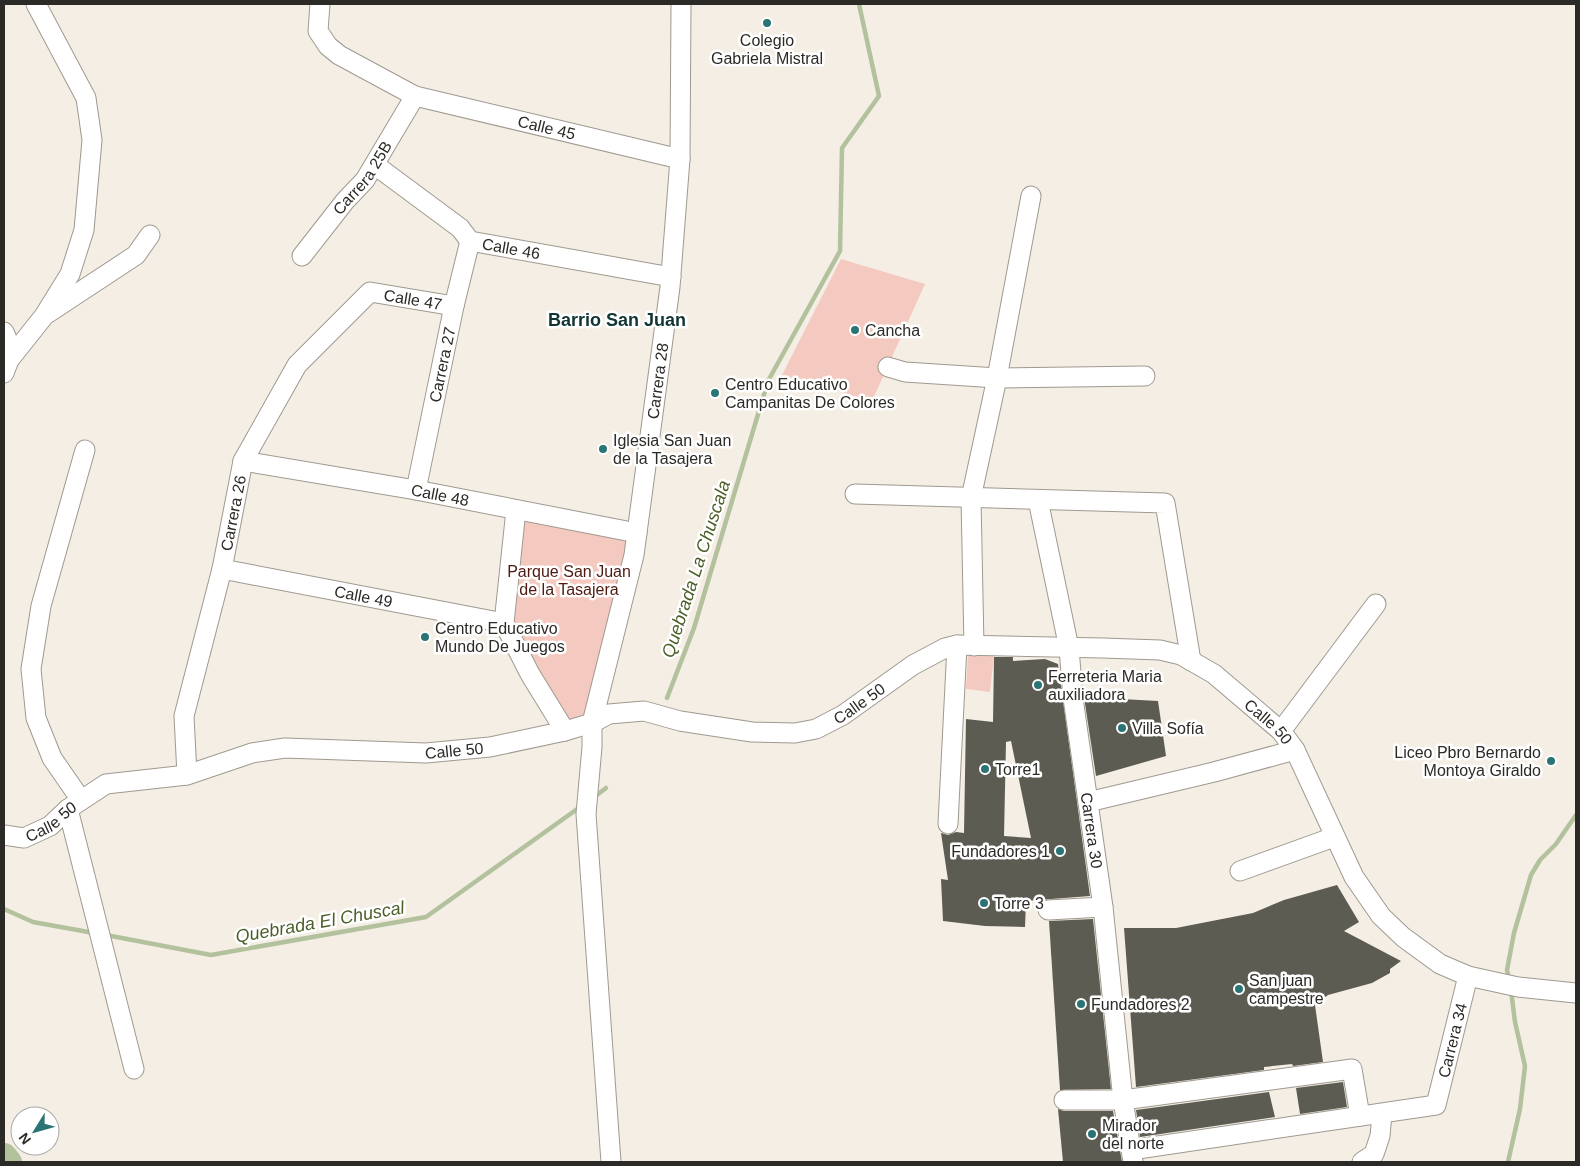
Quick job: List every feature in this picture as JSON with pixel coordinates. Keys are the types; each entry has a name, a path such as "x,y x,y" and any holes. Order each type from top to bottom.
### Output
{"street":[{"path":"6,366 44,316 70,274 84,230 92,140 86,98 36,4"},
{"name":"Calle 45","path":"320,4 318,31 328,46 339,55 415,96 680,158"},
{"name":"Carrera 28","path":"611,1162 586,814 592,746 592,723 634,555 671,277 680,158 681,4"},
{"name":"Carrera 25B","path":"302,256 365,180 415,96"},
{"name":"Calle 46","path":"375,165 460,228 470,241 671,277"},
{"path":"948,824 966,645 970,498 997,378 1031,196"},
{"path":"44,316 136,255 150,235"},
{"name":"Carrera 27","path":"416,490 454,306 470,241"},
{"name":"Calle 47","path":"370,292 454,306"},
{"name":"Carrera 26","path":"187,775 184,716 222,569 243,461 297,365 370,292"},
{"path":"4,332 7,339 6,366"},
{"path":"888,367 905,372 997,378 1145,376"},
{"path":"85,450 40,606 31,669 36,718 52,758 75,804 104,952 134,1069"},
{"name":"Calle 48","path":"243,461 416,490 637,533"},
{"path":"855,494 1165,503 1191,661"},
{"name":"Carrera 30","path":"1038,500 1068,648 1073,698 1103,907 1123,1100 1132,1156"},
{"path":"516,510 504,623 530,674 565,731"},
{"name":"Calle 49","path":"222,569 504,623"},
{"path":"1280,731 1376,604"},
{"name":"Calle 50","path":"4,835 24,838 50,826 75,804 106,784 187,775 252,753 285,748 426,753 490,747 565,731 592,723 609,714 644,711 680,721 752,732 795,733 816,729 843,715 913,665 945,648 966,645 1160,650 1181,655 1214,674 1280,731 1295,750 1354,877 1381,916 1403,937 1440,964 1468,976 1518,986 1576,993"},
{"path":"1088,802 1260,761 1295,750"},
{"path":"1240,871 1334,837"},
{"path":"1048,910 1103,907"},
{"name":"Carrera 34","path":"1382,1114 1436,1105 1468,976"},
{"path":"1064,1100 1123,1100 1352,1069 1360,1116"},
{"path":"1132,1156 1360,1116 1382,1114 1380,1136 1374,1154 1362,1162"}],"green space":[{"name":"Cancha","path":"841,259 925,284 872,401 782,375"},
{"name":"Parque San Juan de la Tasajera","path":"518,511 637,533 600,717 565,731 506,623"},
{"path":"968,653 994,655 990,692 966,689"}],"building":[{"path":"994,657 1013,657 1013,661 1045,659 1058,664 1090,896 1026,901 1025,927 985,926 943,921 941,879 948,880 941,833 948,835 956,832 964,833 966,719 993,722","holes":["1011,741 1031,838 1004,836 1006,742"]},
{"name":"Villa Sofía","path":"1084,697 1158,701 1166,756 1096,776"},
{"name":"San juan campestre","path":"1337,885 1359,922 1344,931 1401,961 1390,969 1390,973 1372,983 1328,995 1315,1005 1323,1062 1264,1067 1264,1070 1136,1087 1124,928 1176,928 1253,913 1284,900"},
{"name":"Fundadores 2","path":"1093,919 1111,1089 1060,1090 1049,921"},
{"path":"1343,1082 1347,1107 1300,1114 1296,1088"},
{"path":"1269,1092 1275,1117 1140,1137 1136,1110"},
{"name":"Mirador del norte","path":"1058,1109 1064,1111 1113,1111 1122,1162 1063,1162"}],"waterway":[{"name":"Quebrada La Chuscala","path":"667,698 694,628 768,381 840,251 842,148 879,96 859,4"},
{"name":"Quebrada El Chuscal","path":"593,798 606,788"},
{"name":"Quebrada El Chuscal","path":"106,935 211,955 426,917 580,807"},
{"path":"1509,979 1507,970 1514,933 1531,875 1540,860 1556,844 1576,815"},
{"name":"Quebrada El Chuscal","path":"4,909 33,922 94,933"},
{"path":"1508,1162 1520,1109 1525,1066 1515,1022 1511,990"},
{"path":"4,1156 9,1162"}],"place":[{"name":"Colegio Gabriela Mistral","path":"767,23"},
{"name":"Cancha","path":"855,330"},
{"name":"Centro Educativo Campanitas De Colores","path":"715,393"},
{"name":"Iglesia San Juan de la Tasajera","path":"603,449"},
{"name":"Centro Educativo Mundo De Juegos","path":"425,637"},
{"name":"Ferreteria Maria auxiliadora","path":"1038,685"},
{"name":"Villa Sofía","path":"1122,728"},
{"name":"Liceo Pbro Bernardo Montoya Giraldo","path":"1551,761"},
{"name":"Torre1","path":"985,769"},
{"name":"Fundadores 1","path":"1060,851"},
{"name":"Torre 3","path":"984,903"},
{"name":"San juan campestre","path":"1239,989"},
{"name":"Fundadores 2","path":"1081,1004"},
{"name":"Mirador del norte","path":"1092,1134"}],"district":[{"name":"Barrio San Juan","path":"617,320"}]}
